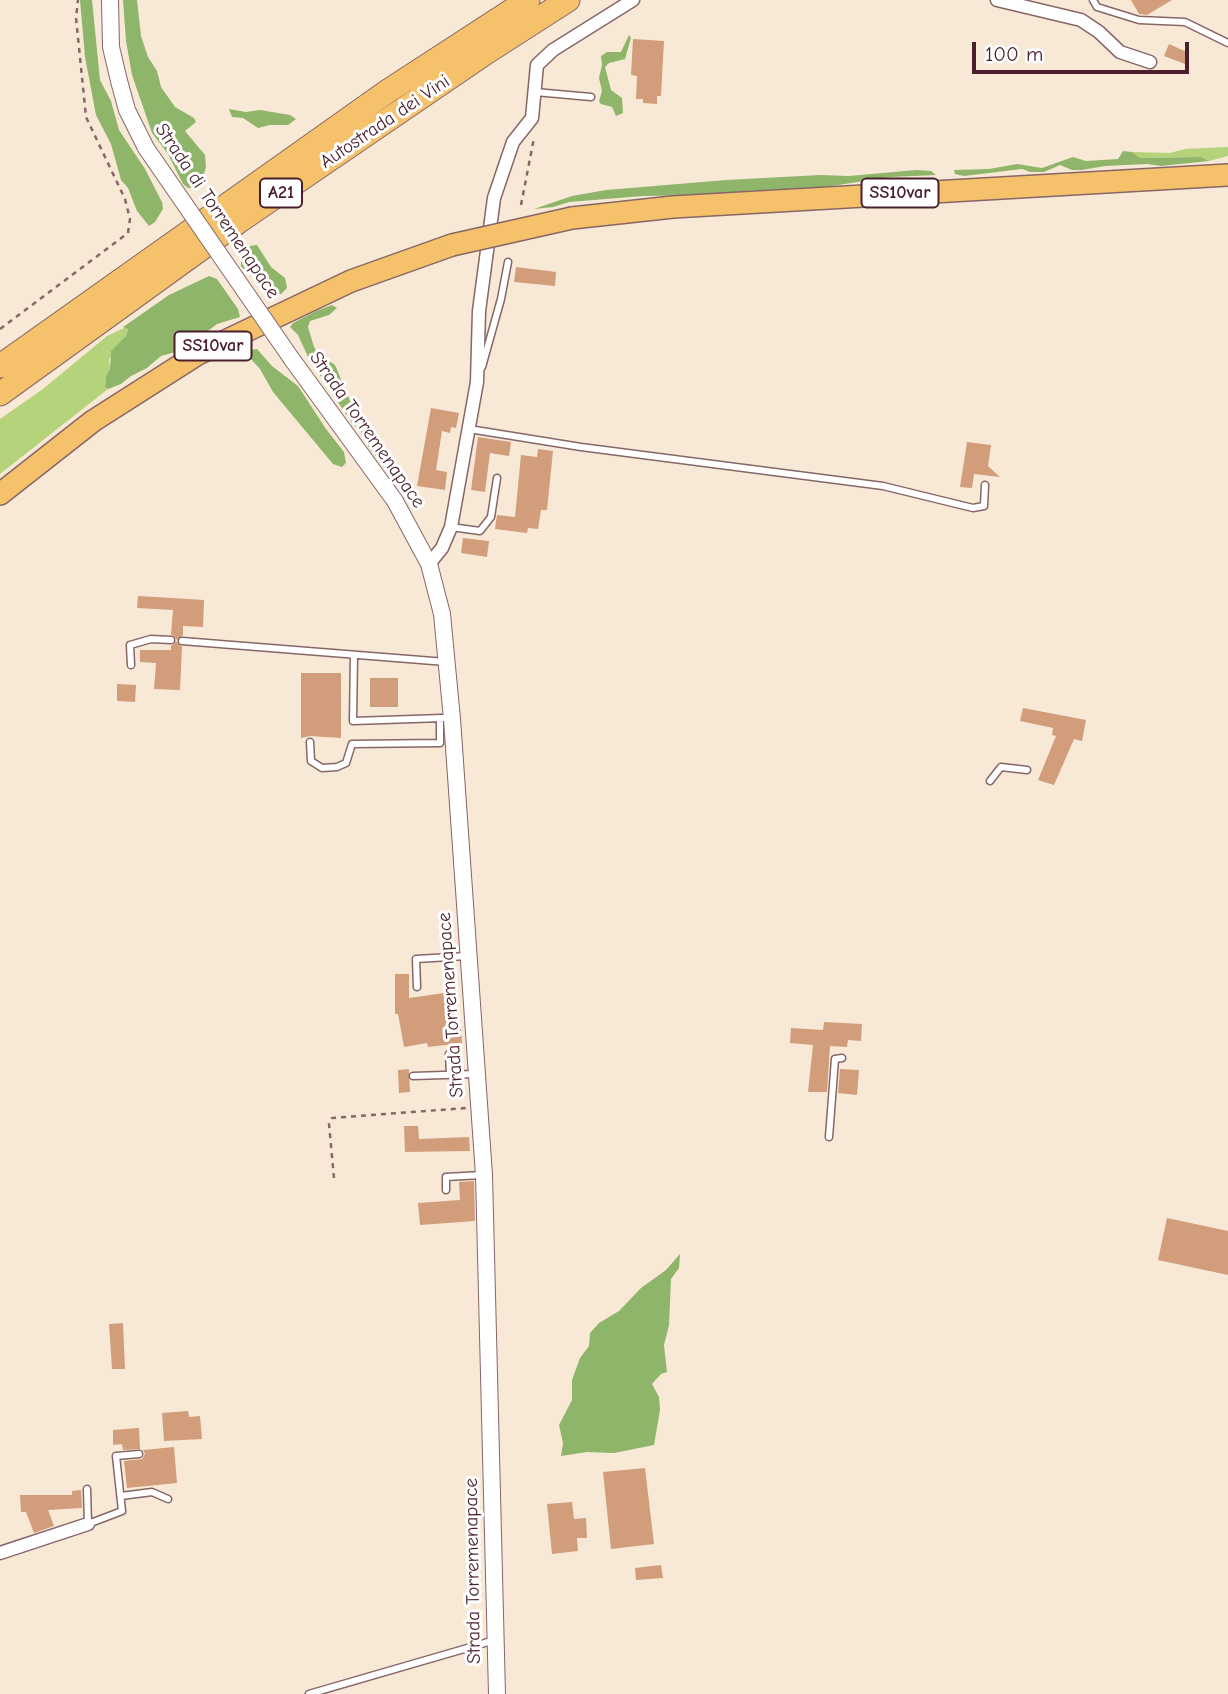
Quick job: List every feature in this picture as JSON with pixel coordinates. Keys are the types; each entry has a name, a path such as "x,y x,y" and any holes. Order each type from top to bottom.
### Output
{"highway":[{"name":"Autostrada dei Vini","path":"0,366 388,91 528,0"},
{"name":"Autostrada dei Vini","path":"0,394 238,222 568,0"},
{"name":"SS10var","path":"0,494 93,421 198,354 351,281 452,245 572,218 673,207 1228,175"}],"street":[{"name":"Strada di Torremenapace","path":"110,0 111,47 119,81 127,110 146,148 291,358"},
{"path":"429,564 442,548 451,527 477,382 479,311 494,198 513,142 531,118 537,65 553,50 633,0"},
{"path":"997,0 1081,20 1099,32 1120,52 1150,62"},
{"name":"Strada Torremenapace","path":"291,358 395,501 429,564 442,614 447,662 446,718 484,1175 497,1694"},
{"path":"0,1553 88,1524"}],"lane":[{"path":"1093,0 1097,7 1139,20 1185,22 1228,43"},
{"path":"535,92 591,97"},
{"path":"477,382 501,299 508,262"},
{"path":"468,429 581,447 883,486 973,508 984,506 985,485"},
{"path":"451,527 480,531 491,517 497,478"},
{"path":"131,665 131,645 151,639 171,640"},
{"path":"183,641 447,662"},
{"path":"310,742 311,761 323,768 337,767 346,762 352,744 440,743 446,718 353,721 354,655"},
{"path":"990,781 1001,766 1027,770"},
{"path":"417,987 416,959 467,956"},
{"path":"449,1055 450,1075"},
{"path":"829,1137 835,1059 842,1058"},
{"path":"413,1076 477,1074"},
{"path":"446,1190 446,1177 484,1175"},
{"path":"87,1489 88,1524 122,1511 116,1456 139,1454"},
{"path":"121,1496 152,1492 168,1499"},
{"path":"309,1694 496,1640"}],"path":[{"path":"0,329 128,233 130,219 125,199 86,117 75,18 78,0"},
{"path":"521,205 534,137 531,118"},
{"path":"334,1178 329,1124 332,1118 480,1107"}],"green space":[{"path":"80,0 92,0 100,80 111,101 119,130 145,169 162,202 163,209 149,226 137,211 128,188 121,180 111,144 96,115 85,57"},
{"path":"123,0 137,0 141,36 148,57 157,71 161,87 175,107 196,122 185,131 205,155 206,167 200,187 188,188 183,184 168,154 152,133 132,75"},
{"path":"629,35 631,38 625,59 609,63 605,67 611,90 622,98 623,113 616,116 612,107 599,101 602,91 599,78 601,56 607,52 621,52"},
{"path":"229,109 246,112 260,110 290,115 296,119 288,125 258,128 243,118 232,117"},
{"path":"1228,147 1228,156 1209,161 1201,157 1140,158 1132,152 1170,153 1185,149"},
{"path":"1123,151 1132,152 1140,158 1201,157 1209,161 1161,166 1105,166 1082,170 1072,170 1060,165 1044,172 1022,169 964,176 955,174 954,170 989,169 1017,164 1042,168 1073,157 1086,161 1118,159"},
{"path":"931,171 936,175 891,177 825,187 744,191 720,195 643,196 569,202 534,209 572,196 606,190 726,180 849,176"},
{"path":"257,245 271,267 285,278 287,288 281,294 269,294 259,277 241,266 250,246"},
{"path":"209,276 217,279 238,309 240,317 217,324 183,350 161,356 121,384 108,389 105,387 111,351 126,336 128,329 123,327 169,295"},
{"path":"332,305 337,308 329,315 310,321 308,327 314,347 335,365 352,405 367,420 373,436 404,475 408,491 406,495 369,448 363,434 352,423 309,359 298,335 290,327 293,323"},
{"path":"126,327 126,336 109,359 110,369 105,387 108,389 0,474 0,419 43,389 107,336"},
{"path":"257,349 272,366 298,386 344,452 346,463 342,467 333,464 273,392 260,369 250,358 251,350"},
{"path":"680,1254 679,1268 671,1279 669,1325 664,1345 667,1372 661,1374 652,1384 659,1397 660,1410 654,1445 614,1453 587,1452 561,1456 563,1443 559,1425 572,1400 572,1380 580,1358 589,1346 590,1333 666,1270"}],"building":[{"path":"1131,0 1172,0 1147,15 1139,14"},
{"path":"633,39 664,41 661,96 657,96 657,104 643,103 643,99 636,99 637,76 631,75"},
{"path":"1169,44 1189,53 1185,64 1164,56"},
{"path":"516,267 556,272 555,286 514,282"},
{"path":"431,408 459,413 456,428 451,427 450,433 442,431 436,470 447,472 445,490 417,486"},
{"path":"478,437 511,442 509,456 490,453 485,492 471,490"},
{"path":"967,442 991,445 988,466 1000,477 974,474 972,488 960,487"},
{"path":"538,449 553,451 547,510 541,510 538,529 528,528 527,533 495,529 497,515 515,517 521,455 537,457"},
{"path":"463,538 489,541 487,557 461,553"},
{"path":"138,596 204,600 203,627 183,626 183,635 177,640 171,634 173,610 137,608"},
{"path":"176,641 182,647 180,690 154,689 156,663 140,662 140,650 171,650"},
{"path":"301,673 341,673 341,738 301,738"},
{"path":"370,678 398,678 398,707 370,707"},
{"path":"117,684 136,685 135,702 117,701"},
{"path":"1023,708 1086,720 1082,741 1074,739 1054,785 1038,780 1056,736 1052,735 1053,728 1020,721"},
{"path":"395,974 409,974 409,998 451,992 456,1029 461,1029 462,1043 428,1047 427,1043 404,1047 398,1014 395,1014"},
{"path":"824,1022 862,1024 861,1041 848,1040 847,1047 830,1046 827,1092 808,1092 813,1045 790,1043 791,1028 823,1030"},
{"path":"409,1069 410,1092 399,1093 398,1070"},
{"path":"840,1069 859,1070 857,1095 838,1093"},
{"path":"404,1126 418,1126 419,1139 469,1137 470,1151 405,1152"},
{"path":"474,1181 475,1221 420,1225 418,1203 460,1200 459,1182"},
{"path":"1167,1218 1228,1231 1228,1275 1158,1260"},
{"path":"123,1323 125,1369 112,1369 109,1324"},
{"path":"188,1411 189,1417 200,1416 202,1439 164,1441 162,1413"},
{"path":"139,1428 140,1449 123,1450 122,1444 113,1445 113,1430"},
{"path":"174,1447 177,1483 127,1488 124,1461 142,1459 145,1454 143,1450"},
{"path":"645,1468 654,1544 611,1549 603,1472"},
{"path":"81,1490 82,1508 48,1510 54,1526 34,1533 26,1512 21,1512 20,1495 72,1495 72,1491"},
{"path":"572,1502 574,1519 586,1518 587,1538 577,1538 578,1551 552,1554 547,1504"},
{"path":"661,1565 663,1578 636,1580 635,1568"}]}
